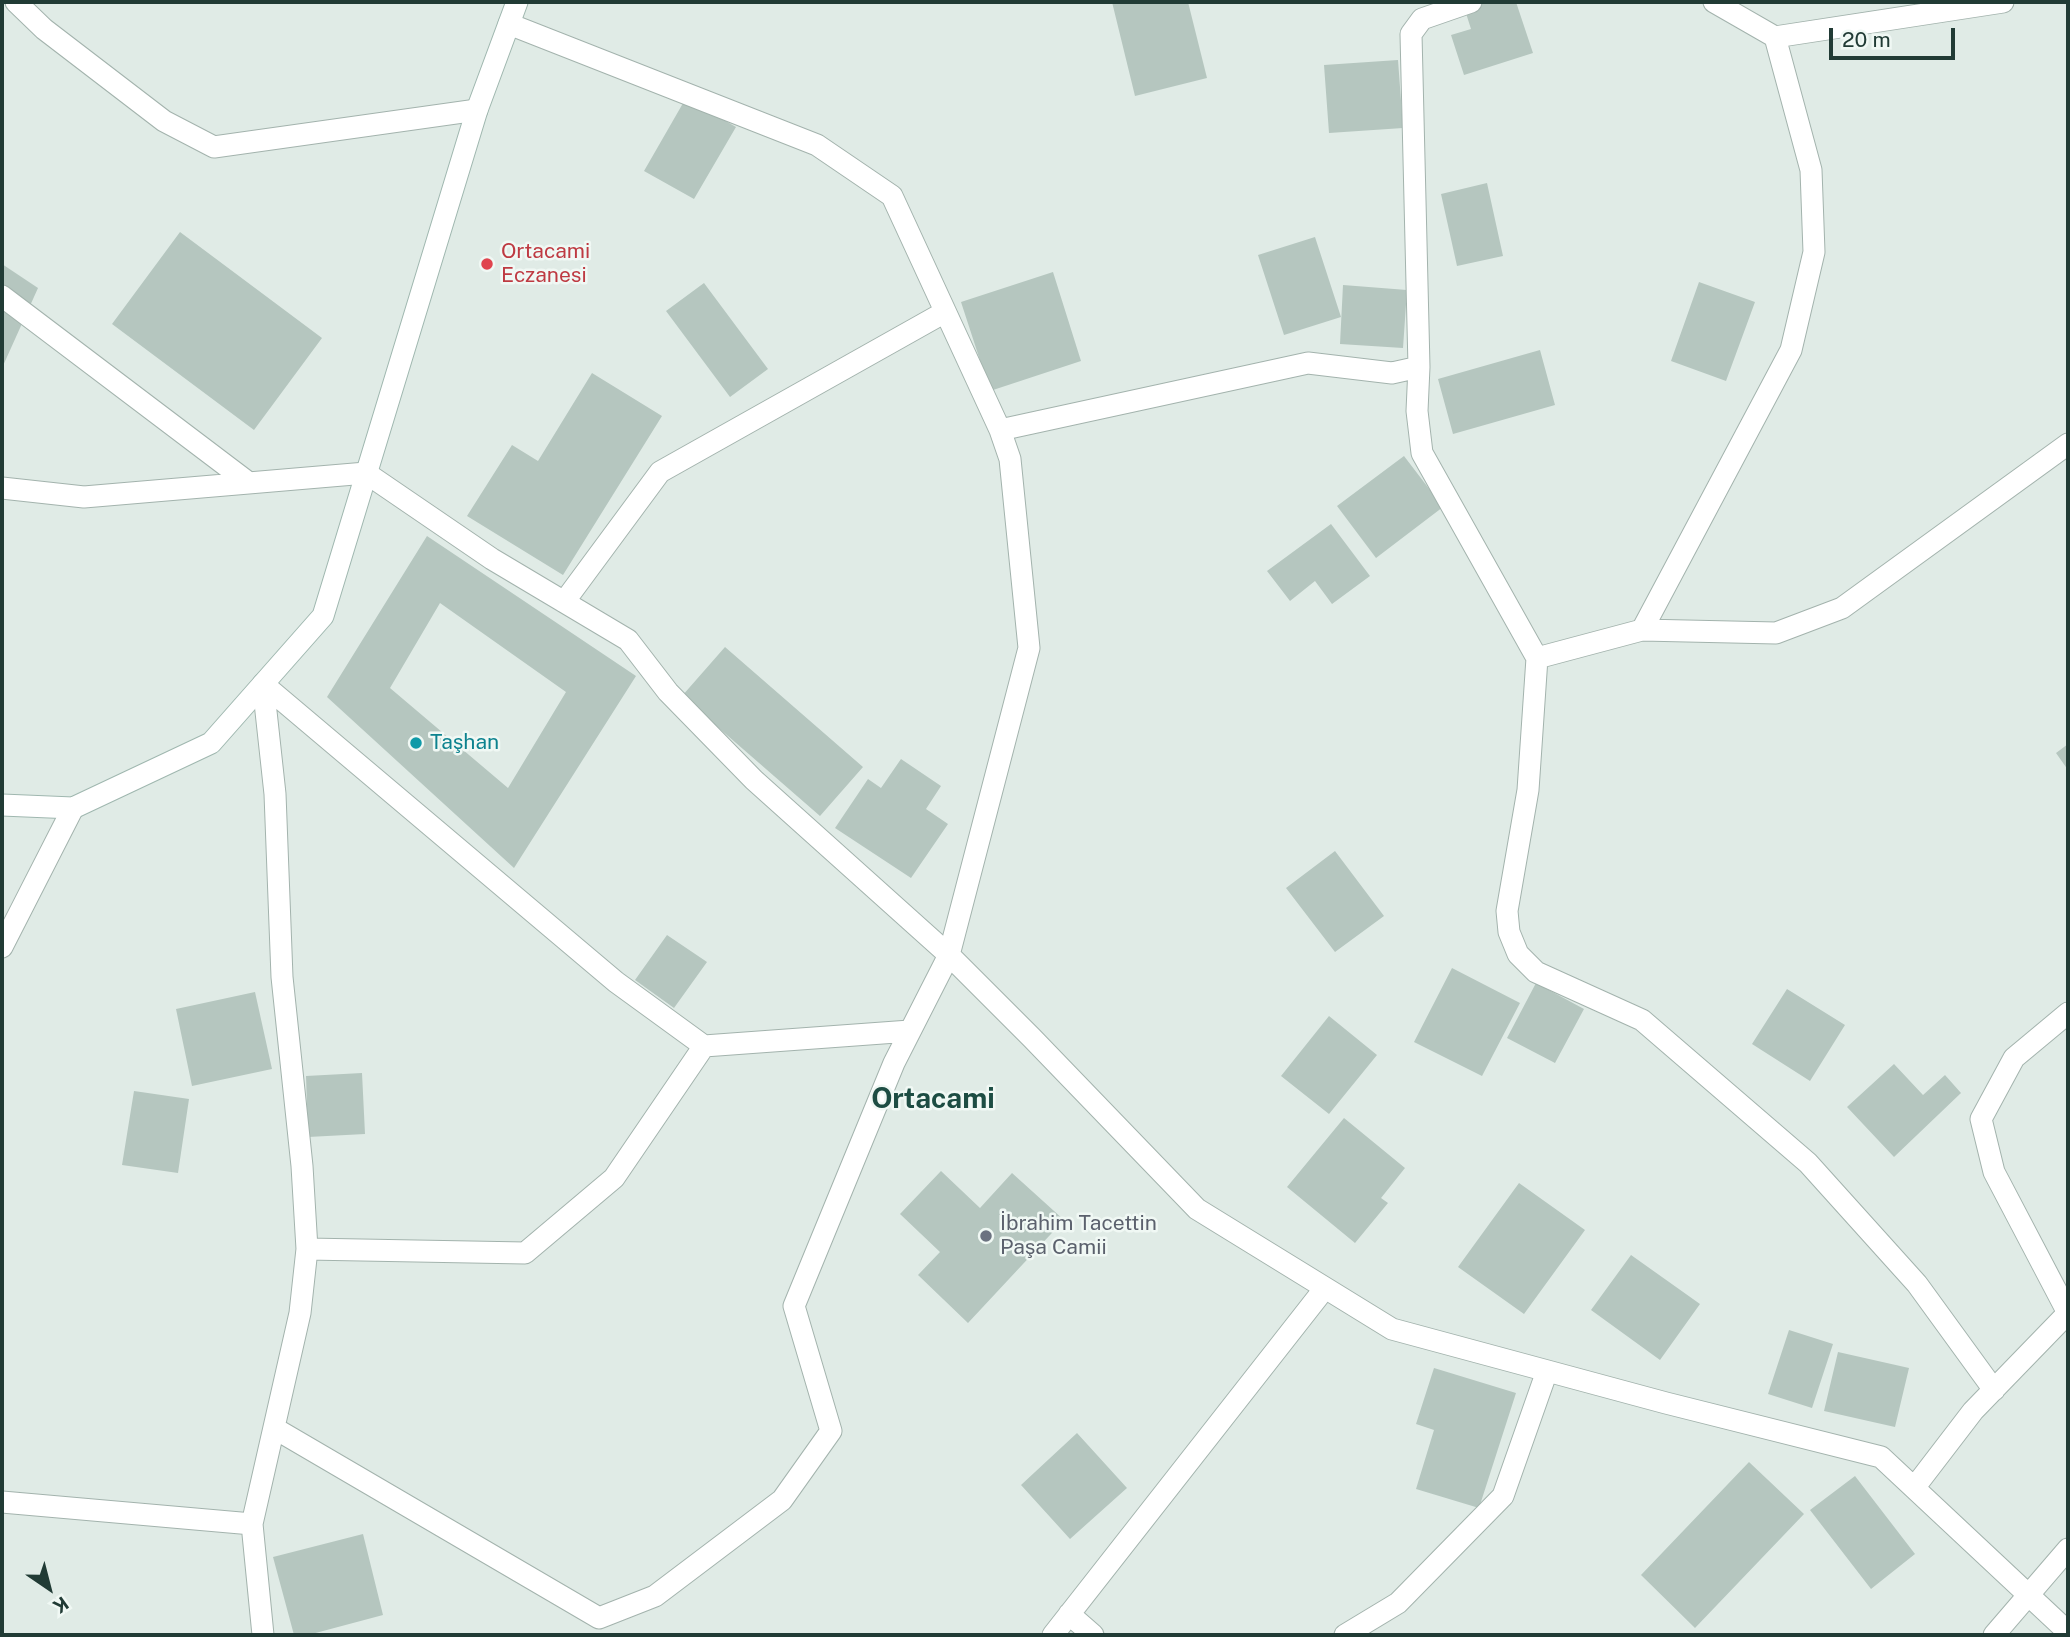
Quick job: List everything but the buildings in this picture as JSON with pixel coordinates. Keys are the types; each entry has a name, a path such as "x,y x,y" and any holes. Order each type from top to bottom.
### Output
{"street":[{"path":"16,2 44,29 164,121 214,147 477,110"},
{"path":"2,805 73,808 211,743 323,616 477,110 517,2"},
{"path":"1471,2 1422,19 1411,34 1419,367 1417,411 1422,453 1537,658 1528,790 1507,911 1509,932 1518,954 1536,972 1642,1020 1808,1163 1917,1284 1994,1390"},
{"path":"1714,2 1775,37 2003,2"},
{"path":"274,1428 598,1618 655,1596 782,1500 831,1431 793,1306 894,1062 949,955 1029,648 1010,459 1000,430 892,196 817,145 509,24"},
{"path":"1642,630 1791,350 1814,252 1811,170 1775,37"},
{"path":"2,296 249,483"},
{"path":"564,602 660,472 945,312"},
{"path":"1000,430 1308,363 1392,373 1419,367"},
{"path":"1537,658 1642,630 1776,633 1842,608 2068,444"},
{"path":"2,488 85,497 366,473 492,559 628,640 668,692 754,780 949,955 1197,1209 1392,1329 1881,1457 2068,1632"},
{"path":"263,684 616,982 704,1046 910,1031"},
{"path":"262,1635 252,1524 300,1313 307,1249 302,1166 282,977 275,794 263,684"},
{"path":"2,947 73,808"},
{"path":"1914,1488 1973,1411 2068,1313 1994,1172 1981,1119 2014,1058 2068,1013"},
{"path":"307,1249 525,1253 614,1178 704,1046"},
{"path":"1053,1635 1325,1288"},
{"path":"1345,1635 1398,1603 1503,1496 1546,1371"},
{"path":"2,1502 252,1524"},
{"path":"1994,1635 2068,1549"},
{"path":"1069,1614 1093,1635"}],"place":[{"name":"Ortacami Eczanesi","path":"487,264"},
{"name":"Taşhan","path":"416,743"},
{"name":"İbrahim Tacettin Paşa Camii","path":"986,1236"}],"district":[{"name":"Ortacami","path":"933,1099"}]}
